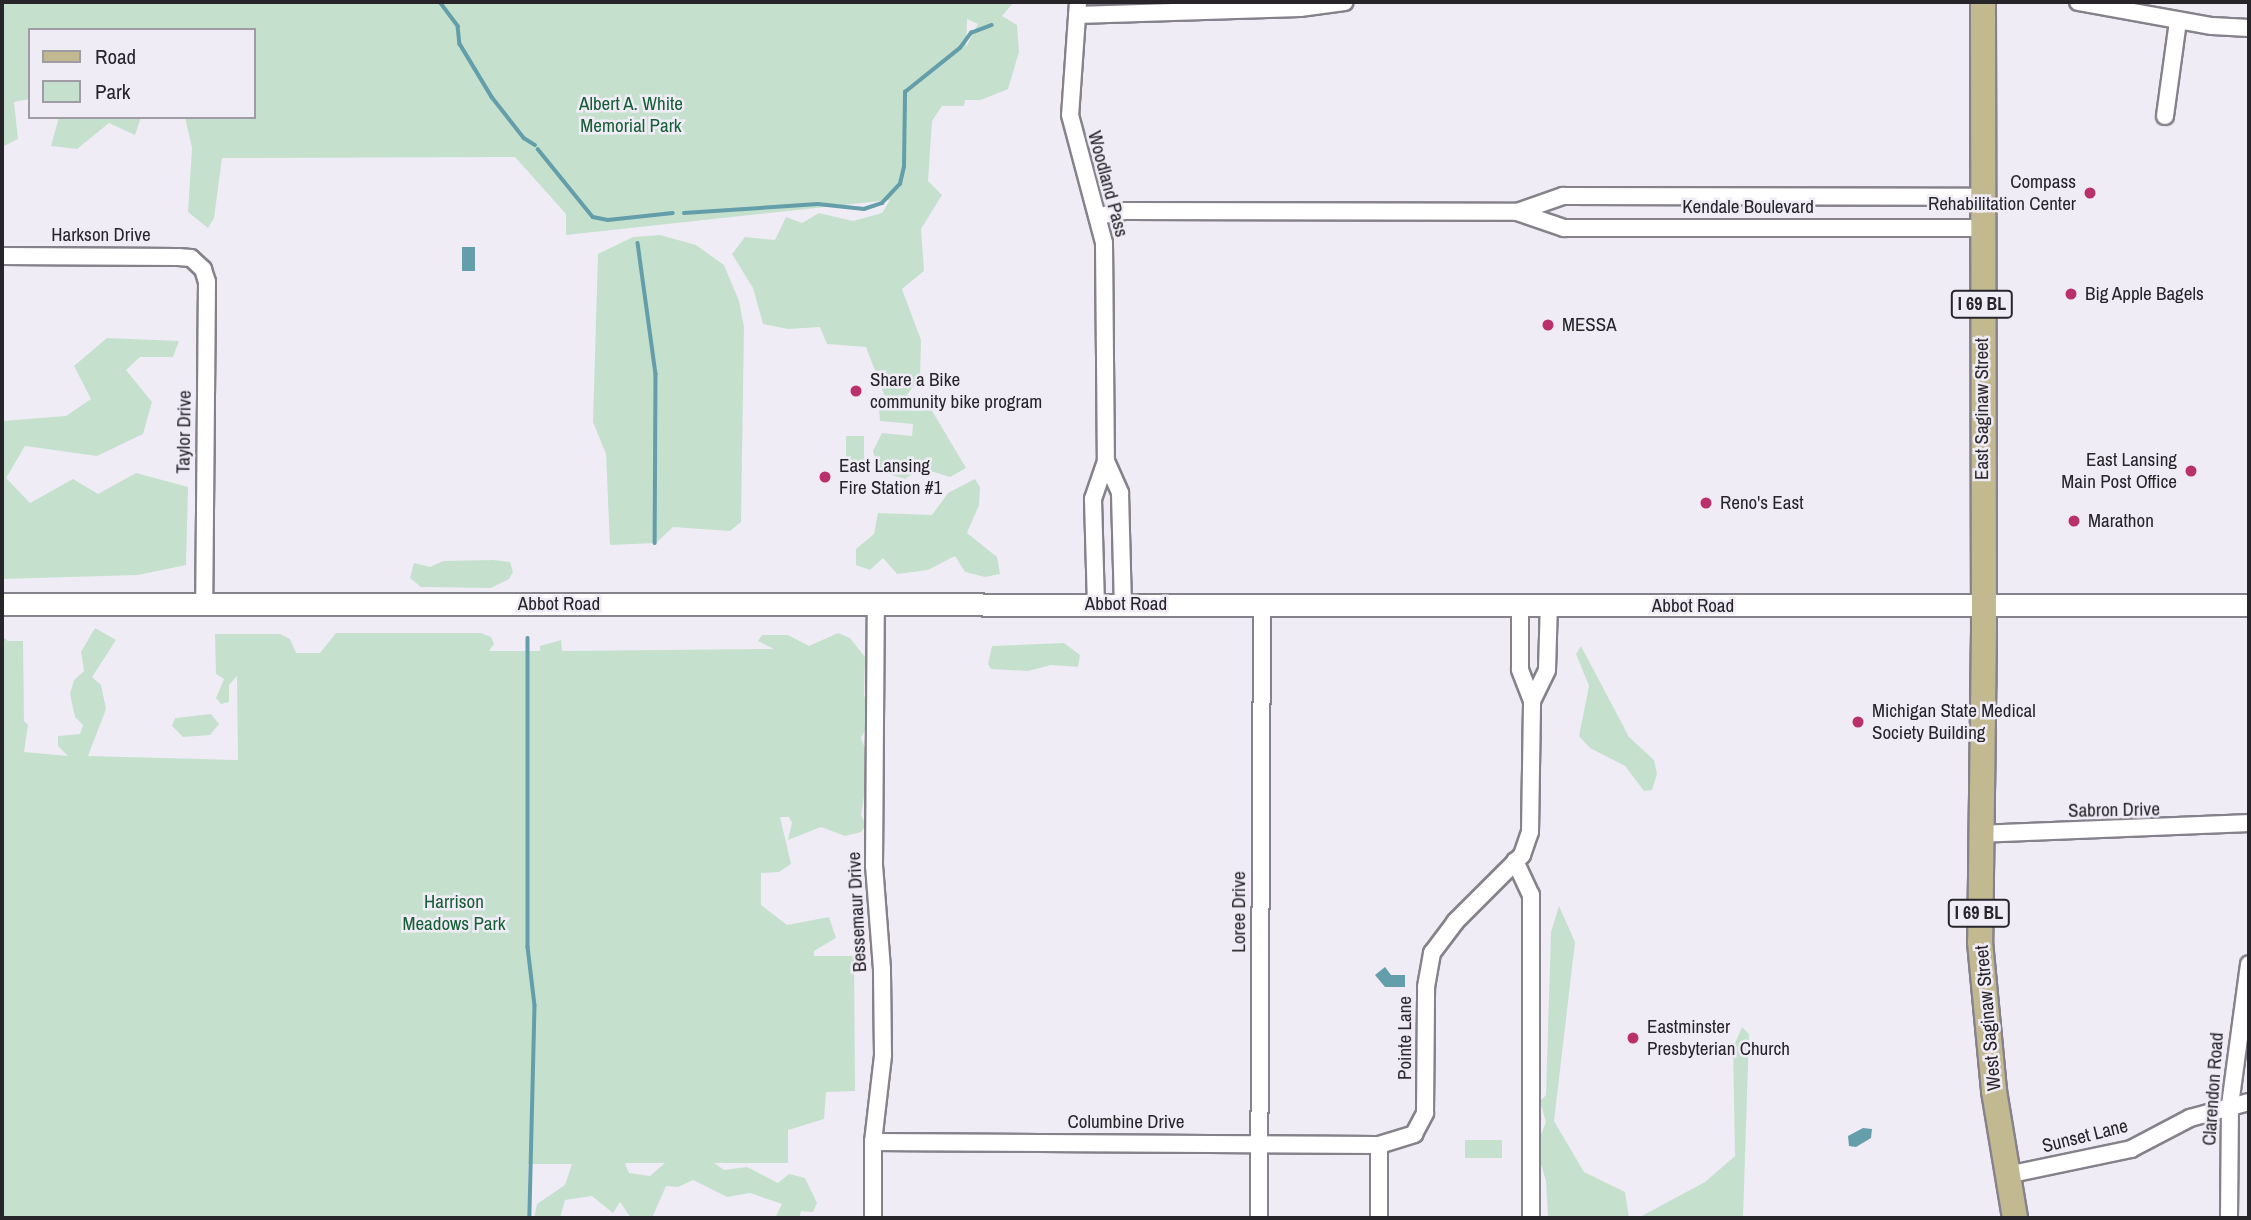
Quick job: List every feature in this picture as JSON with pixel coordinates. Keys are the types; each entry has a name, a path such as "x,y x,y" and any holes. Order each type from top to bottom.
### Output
{"main road":[{"name":"East Saginaw Street","path":"1983,2 1981,197 1984,606"},
{"name":"Abbot Road","path":"2,604 2249,605"},
{"name":"West Saginaw Street","path":"1984,606 1979,834 1987,1028 2015,1218"}],"street":[{"path":"1078,8 1300,8 1345,2"},
{"path":"2078,2 2178,21 2249,29"},
{"name":"Woodland Pass","path":"1078,8 1070,115 1104,243 1106,461 1093,499 1096,604"},
{"path":"2165,116 2178,21"},
{"name":"Kendale Boulevard","path":"1517,212 1563,196 1981,197"},
{"name":"Kendale Boulevard","path":"1098,216 1124,211 1517,212 1564,228 1982,228"},
{"name":"Harkson Drive","path":"2,256 178,257 198,262"},
{"name":"Taylor Drive","path":"198,262 207,282 204,603"},
{"name":"Woodland Pass","path":"1106,461 1120,493 1124,604"},
{"name":"Bessemaur Drive","path":"873,1218 873,1142 883,1055 882,969 874,866 876,604"},
{"path":"1520,604 1520,669 1532,701"},
{"path":"1532,701 1546,670 1549,604"},
{"name":"Loree Drive","path":"1259,1218 1262,605"},
{"name":"Pointe Lane","path":"1379,1145 1404,1140 1422,1126 1426,986 1432,953 1442,935 1515,862 1530,832 1532,701"},
{"name":"Sabron Drive","path":"1979,834 2249,823"},
{"path":"1515,862 1531,895 1531,1218"},
{"name":"Clarendon Road","path":"2229,1218 2230,1105 2249,964"},
{"name":"Sunset Lane","path":"2007,1175 2131,1149 2190,1118 2249,1102"},
{"name":"Columbine Drive","path":"873,1142 1379,1145"},
{"path":"1379,1145 1379,1218"}],"green space":[{"name":"Albert A. White Memorial Park","path":"2,2 1014,2 1002,16 1017,25 1019,52 1008,89 981,100 965,100 964,106 942,106 932,121 928,181 942,195 921,229 924,271 902,289 921,340 920,377 906,396 913,411 931,409 966,468 950,477 921,468 905,479 879,471 873,451 882,433 912,436 913,424 880,421 879,409 887,402 866,347 827,344 820,327 788,329 763,324 753,288 732,254 745,237 775,240 786,217 802,223 819,213 853,221 882,213 890,200 566,235 566,214 515,157 222,158 214,218 208,228 188,212 192,148 185,119 256,119 256,28 28,28 28,99 14,102 18,139 2,147","holes":["967,19 978,24 966,47"]},
{"path":"58,119 140,119 135,135 109,123 77,149 51,146"},
{"path":"660,235 696,245 724,265 739,301 744,327 741,522 730,531 673,527 656,543 610,545 606,454 593,422 598,254 633,237"},
{"path":"107,338 179,341 173,357 140,357 126,370 152,402 143,434 97,456 25,446 6,478 30,503 73,479 98,494 136,473 188,487 186,565 138,575 2,579 2,421 66,416 91,399 74,366"},
{"path":"846,436 864,436 864,462 846,462"},
{"path":"975,479 980,487 979,505 967,533 997,557 1000,574 985,577 965,572 955,556 928,570 897,574 883,558 870,570 856,565 856,549 874,534 878,513 932,515 948,493"},
{"path":"443,561 510,562 513,572 509,579 491,588 421,587 410,578 414,563 430,567"},
{"name":"Harrison Meadows Park","path":"95,628 116,640 92,677 101,685 106,709 88,756 238,760 237,676 229,685 229,702 221,704 216,698 224,679 216,674 215,634 280,634 290,639 296,653 320,653 336,633 481,633 491,637 494,644 489,651 540,651 540,646 561,640 562,651 774,649 758,641 762,635 788,635 809,646 838,633 850,638 865,657 864,696 870,703 870,721 861,738 870,761 861,815 866,825 861,832 845,836 821,827 788,840 792,823 789,817 780,817 791,864 779,872 761,873 761,905 787,925 829,917 836,938 814,951 814,956 854,956 855,1091 826,1092 824,1119 788,1130 788,1163 714,1163 724,1170 747,1167 778,1183 789,1174 805,1178 817,1203 813,1212 801,1211 799,1218 775,1218 782,1204 750,1193 727,1197 693,1180 678,1187 666,1186 652,1218 631,1218 620,1202 613,1213 592,1196 565,1200 560,1218 534,1218 537,1204 565,1185 572,1164 528,1164 528,1218 2,1218 2,636 8,641 23,641 24,721 28,725 24,752 68,756 58,746 58,736 80,734 83,725 75,717 70,694 74,680 84,671 81,652","holes":["626,1163 665,1163 650,1176 629,1173"]},
{"path":"1064,643 1080,655 1078,667 1051,665 1028,671 991,669 988,664 992,646"},
{"path":"1581,646 1629,737 1654,760 1657,774 1652,790 1644,791 1625,766 1590,748 1579,736 1589,686 1576,654"},
{"path":"211,714 219,724 210,735 183,737 172,726 175,718"},
{"path":"1559,906 1575,942 1554,1121 1584,1172 1625,1192 1629,1218 1548,1218 1546,1181 1536,1147 1546,1122 1540,1101 1546,1095 1551,932"},
{"path":"1742,1027 1749,1034 1743,1218 1638,1218 1705,1182 1735,1156 1733,1048"},
{"path":"1465,1140 1502,1140 1502,1158 1465,1158"}],"water":[{"path":"462,247 475,247 475,271 462,271"},
{"path":"1385,967 1391,975 1405,975 1405,987 1385,987 1375,975"},
{"path":"1863,1128 1872,1129 1871,1138 1856,1147 1849,1146 1848,1136"}],"waterway":[{"path":"440,2 458,26 460,44 492,97 524,138 535,145"},
{"path":"684,213 818,204 864,209 882,203 900,184 904,167 905,92 960,48 971,33 992,25"},
{"path":"538,149 593,217 608,220 673,213"},
{"path":"638,243 656,374 655,543"},
{"path":"528,638 528,947 535,1006 530,1218"}],"place":[{"name":"Compass Rehabilitation Center","path":"2090,193"},
{"name":"Big Apple Bagels","path":"2071,294"},
{"name":"MESSA","path":"1548,325"},
{"name":"Share a Bike community bike program","path":"856,391"},
{"name":"East Lansing Main Post Office","path":"2191,471"},
{"name":"East Lansing Fire Station #1","path":"825,477"},
{"name":"Reno's East","path":"1706,503"},
{"name":"Marathon","path":"2074,521"},
{"name":"Michigan State Medical Society Building","path":"1858,722"},
{"name":"Eastminster Presbyterian Church","path":"1633,1038"}]}
